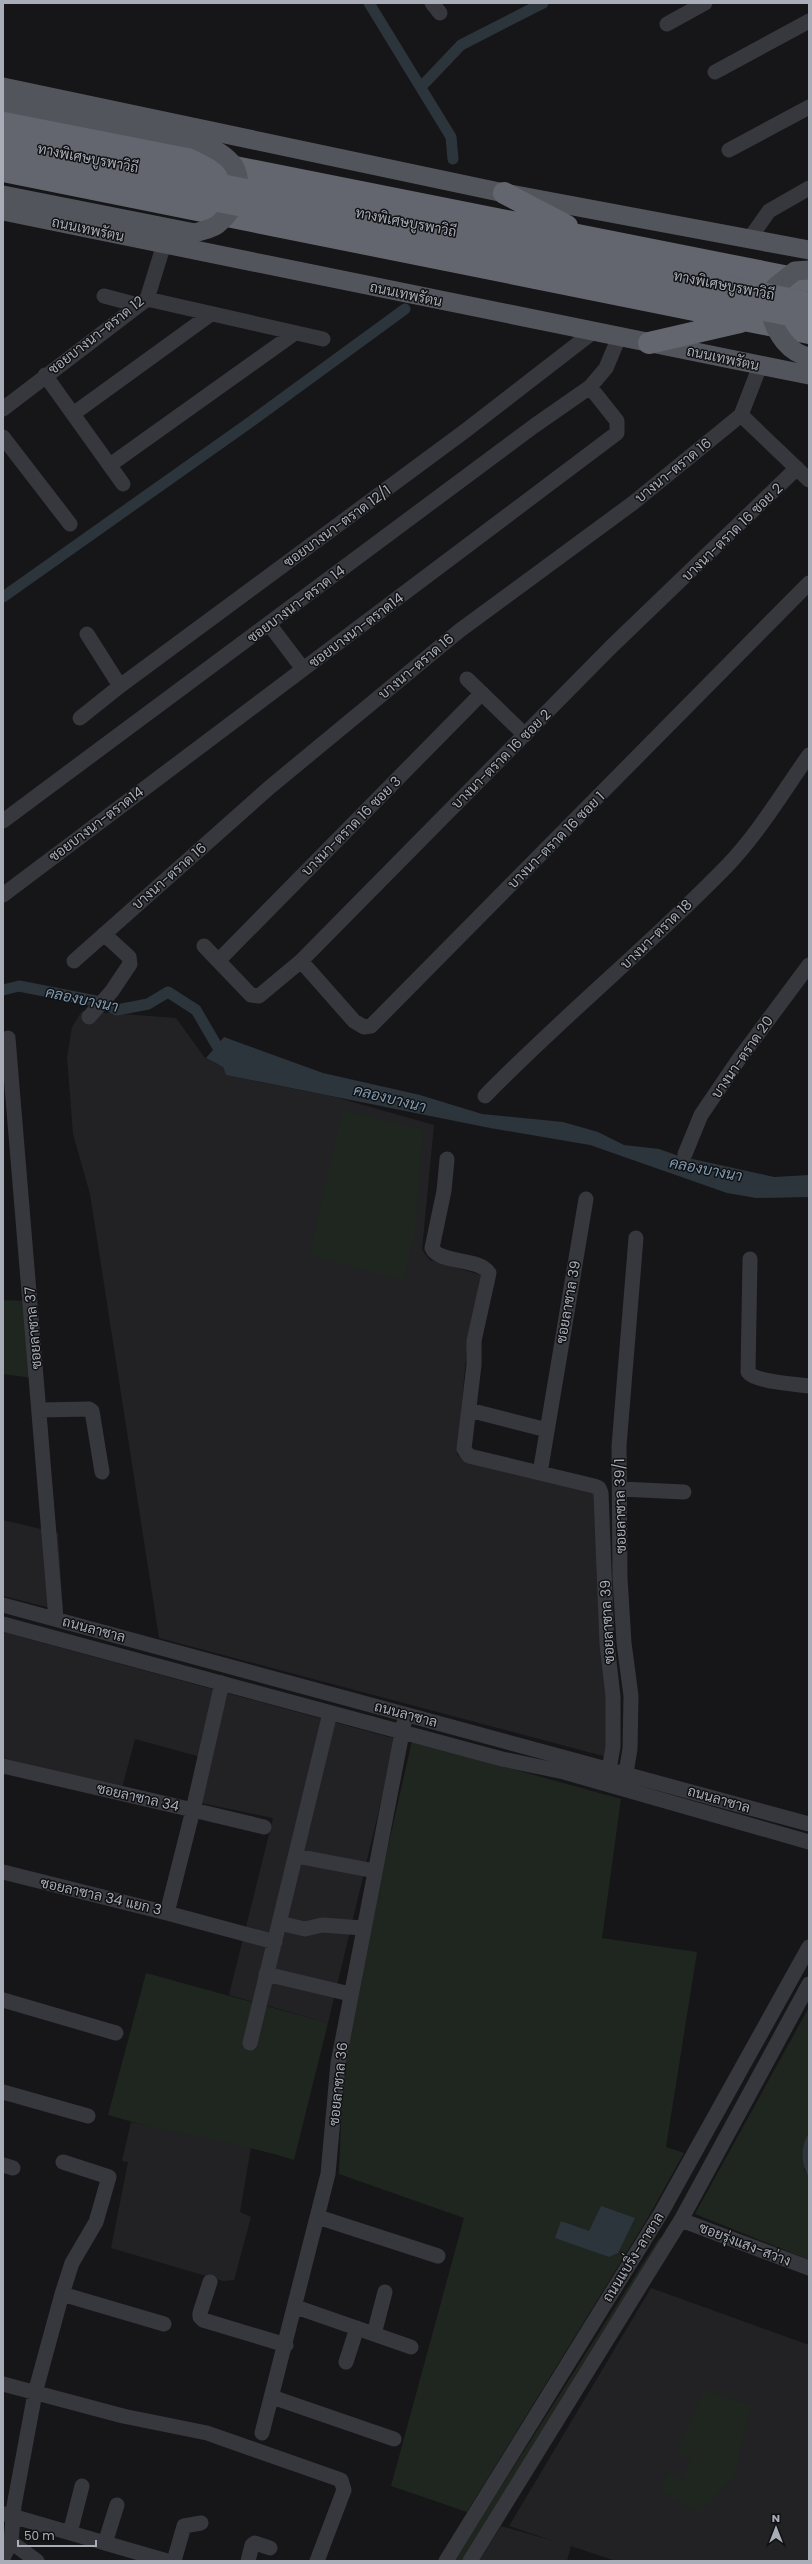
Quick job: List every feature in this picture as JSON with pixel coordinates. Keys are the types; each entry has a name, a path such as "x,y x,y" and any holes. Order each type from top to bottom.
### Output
{"highway":[{"path":"3,121 809,281"},
{"name":"ทางพิเศษบูรพาวิถี","path":"3,141 809,302"},
{"name":"ทางพิเศษบูรพาวิถี","path":"3,158 809,319"},
{"path":"3,171 809,333"},
{"path":"504,193 587,237"},
{"path":"649,343 749,320"}],"main road":[{"path":"3,87 504,193 809,250"},
{"path":"3,102 196,140 218,151 234,167 239,188 232,210 218,225 195,233 3,195"},
{"name":"ถนนเทพรัตน","path":"3,211 809,375"},
{"path":"809,270 795,271 775,287 770,314 782,339 800,355 809,357"}],"street":[{"path":"667,24 705,3"},
{"path":"715,72 809,21"},
{"path":"729,150 809,107"},
{"path":"750,238 769,211 809,188"},
{"name":"ซอยบางนา-ตราด 12","path":"3,409 45,375 142,302 164,244"},
{"path":"104,296 211,314 323,340"},
{"path":"73,414 211,314"},
{"name":"ซอยบางนา-ตราด 12/1","path":"80,718 120,686 465,431 593,332"},
{"path":"110,465 295,333"},
{"path":"590,387 606,368 619,336"},
{"path":"760,366 741,415 809,480"},
{"path":"45,375 123,484"},
{"name":"ซอยบางนา-ตราด 14","path":"3,821 534,426 590,387"},
{"name":"ซอยบางนา-ตราด14","path":"3,895 617,433 617,421 590,387"},
{"name":"บางนา-ตราด 16","path":"74,961 270,787 459,630 608,521 741,415"},
{"path":"3,437 70,524"},
{"name":"บางนา-ตราด 16 ซอย 2","path":"204,946 219,960 250,995 259,996 301,961 611,646 797,468"},
{"name":"บางนา-ตราด 16 ซอย 1","path":"301,961 354,1021 364,1027 371,1026 809,583"},
{"path":"269,624 303,669"},
{"path":"87,634 120,686"},
{"path":"467,679 525,735"},
{"name":"บางนา-ตราด 16 ซอย 3","path":"219,960 482,693"},
{"name":"บางนา-ตราด 18","path":"485,1096 539,1041 607,981 727,866 809,755"},
{"path":"89,1017 112,991 131,961 104,934"},
{"name":"บางนา-ตราด 20","path":"685,1154 701,1115 739,1059 809,965"},
{"name":"ซอยลาซาล 37","path":"8,1038 40,1410 56,1619"},
{"name":"ซอยลาซาล 39","path":"447,1158 444,1191 432,1248 438,1254 480,1266 489,1273 474,1341 465,1454 594,1486 599,1488 601,1492 607,1644 613,1696 613,1747 609,1769"},
{"name":"ซอยลาซาล 39","path":"540,1473 586,1198"},
{"name":"ซอยลาซาล 39/1","path":"626,1773 630,1749 631,1696 624,1643 620,1578 621,1489 619,1446 636,1238"},
{"path":"750,1259 748,1372 751,1376 809,1386"},
{"path":"40,1410 89,1409 92,1411 102,1472"},
{"path":"469,1410 547,1430"},
{"path":"621,1489 684,1492"},
{"name":"ถนนลาซาล","path":"3,1605 626,1773 809,1824"},
{"name":"ถนนลาซาล","path":"3,1624 502,1759 564,1772 809,1843"},
{"name":"ซอยลาซาล 34","path":"3,1766 193,1810 222,1683"},
{"path":"250,2043 330,1713"},
{"name":"ซอยลาซาล 36","path":"262,2433 296,2307 330,2163 338,2063 350,1994 406,1714"},
{"path":"564,1772 568,1758"},
{"path":"193,1810 264,1826"},
{"name":"ซอยลาซาล 34 แยก 3","path":"3,1872 167,1913 193,1810"},
{"path":"296,1856 374,1871"},
{"path":"167,1913 275,1942"},
{"path":"279,1923 306,1929 322,1925 363,1928"},
{"name":"ถนนแบริ่ง-ลาซาล","path":"446,2561 654,2224 809,1947"},
{"path":"266,1974 350,1994"},
{"name":"ถนนแบริ่ง-ลาซาล","path":"470,2561 681,2220 809,1984"},
{"path":"3,2000 116,2033"},
{"path":"3,2092 88,2116"},
{"path":"3,2558 11,2542 8,2515 35,2393 62,2294 72,2263 96,2222 109,2176 63,2162"},
{"path":"318,2217 438,2256"},
{"name":"ซอยรุ่งแสง-สว่าง","path":"681,2220 809,2268"},
{"path":"654,2224 672,2234"},
{"path":"210,2282 200,2313 200,2317 203,2320 286,2345"},
{"path":"374,2334 385,2292"},
{"path":"62,2294 164,2324"},
{"path":"296,2307 411,2347"},
{"path":"346,2362 357,2328"},
{"path":"3,2384 128,2418 207,2432 341,2480 344,2490 317,2561"},
{"path":"272,2398 394,2439"},
{"path":"70,2532 82,2486"},
{"path":"105,2543 117,2505"},
{"path":"8,2515 167,2561"},
{"path":"174,2561 184,2526 201,2523"},
{"path":"11,2542 37,2561"},
{"path":"248,2561 252,2545 255,2543 270,2548"}],"shaded area":[{"path":"82,1011 176,1018 205,1058 223,1067 226,1075 335,1097 434,1125 422,1250 430,1260 481,1275 467,1348 457,1455 598,1490 610,1695 607,1757 159,1638 90,1194 73,1134 67,1057 72,1027"},
{"path":"343,1110 423,1129 415,1233 403,1281 309,1255"},
{"path":"3,1300 25,1301 32,1378 3,1374"},
{"path":"3,1520 58,1533 63,1611 3,1596"},
{"path":"3,1632 396,1739 328,2023 229,1995 273,1818 201,1803 208,1759 135,1739 122,1788 3,1758"},
{"path":"412,1741 621,1799 602,1938 697,1952 666,2147 684,2153 649,2216 467,2512 391,2486 464,2218 339,2174 343,2064 354,1995"},
{"path":"146,1973 328,2023 294,2160 271,2153 131,2122 108,2115"},
{"path":"809,2007 809,2134 804,2170 809,2177 809,2260 695,2214"},
{"path":"131,2122 251,2147 240,2212 251,2217 234,2280 223,2281 111,2248 128,2162 122,2161"},
{"path":"659,2238 662,2239 463,2561 454,2561"},
{"path":"651,2288 809,2345 809,2561 616,2561 571,2546 567,2561 479,2561 501,2526 554,2541 509,2526"},
{"path":"704,2389 751,2405 734,2477 699,2513 659,2489 669,2473 682,2480 693,2461 677,2452"}],"water":[{"path":"224,1037 323,1073 420,1095 482,1114 563,1122 598,1132 624,1145 659,1149 679,1156 774,1177 809,1175 809,1197 756,1198 727,1193 590,1145 490,1128 226,1075 223,1067 206,1058"},
{"path":"809,2134 809,2177 804,2167 803,2150"},
{"path":"601,2206 635,2218 618,2253 609,2257 555,2238 561,2221 589,2231"}],"waterway":[{"path":"369,3 451,137 453,159"},
{"path":"421,87 461,45 543,3"},
{"path":"3,597 249,423 405,309"},
{"name":"คลองบางนา","path":"3,990 19,986 101,1002 117,1010 148,1004 168,992 196,1010 217,1046 229,1053"}]}
